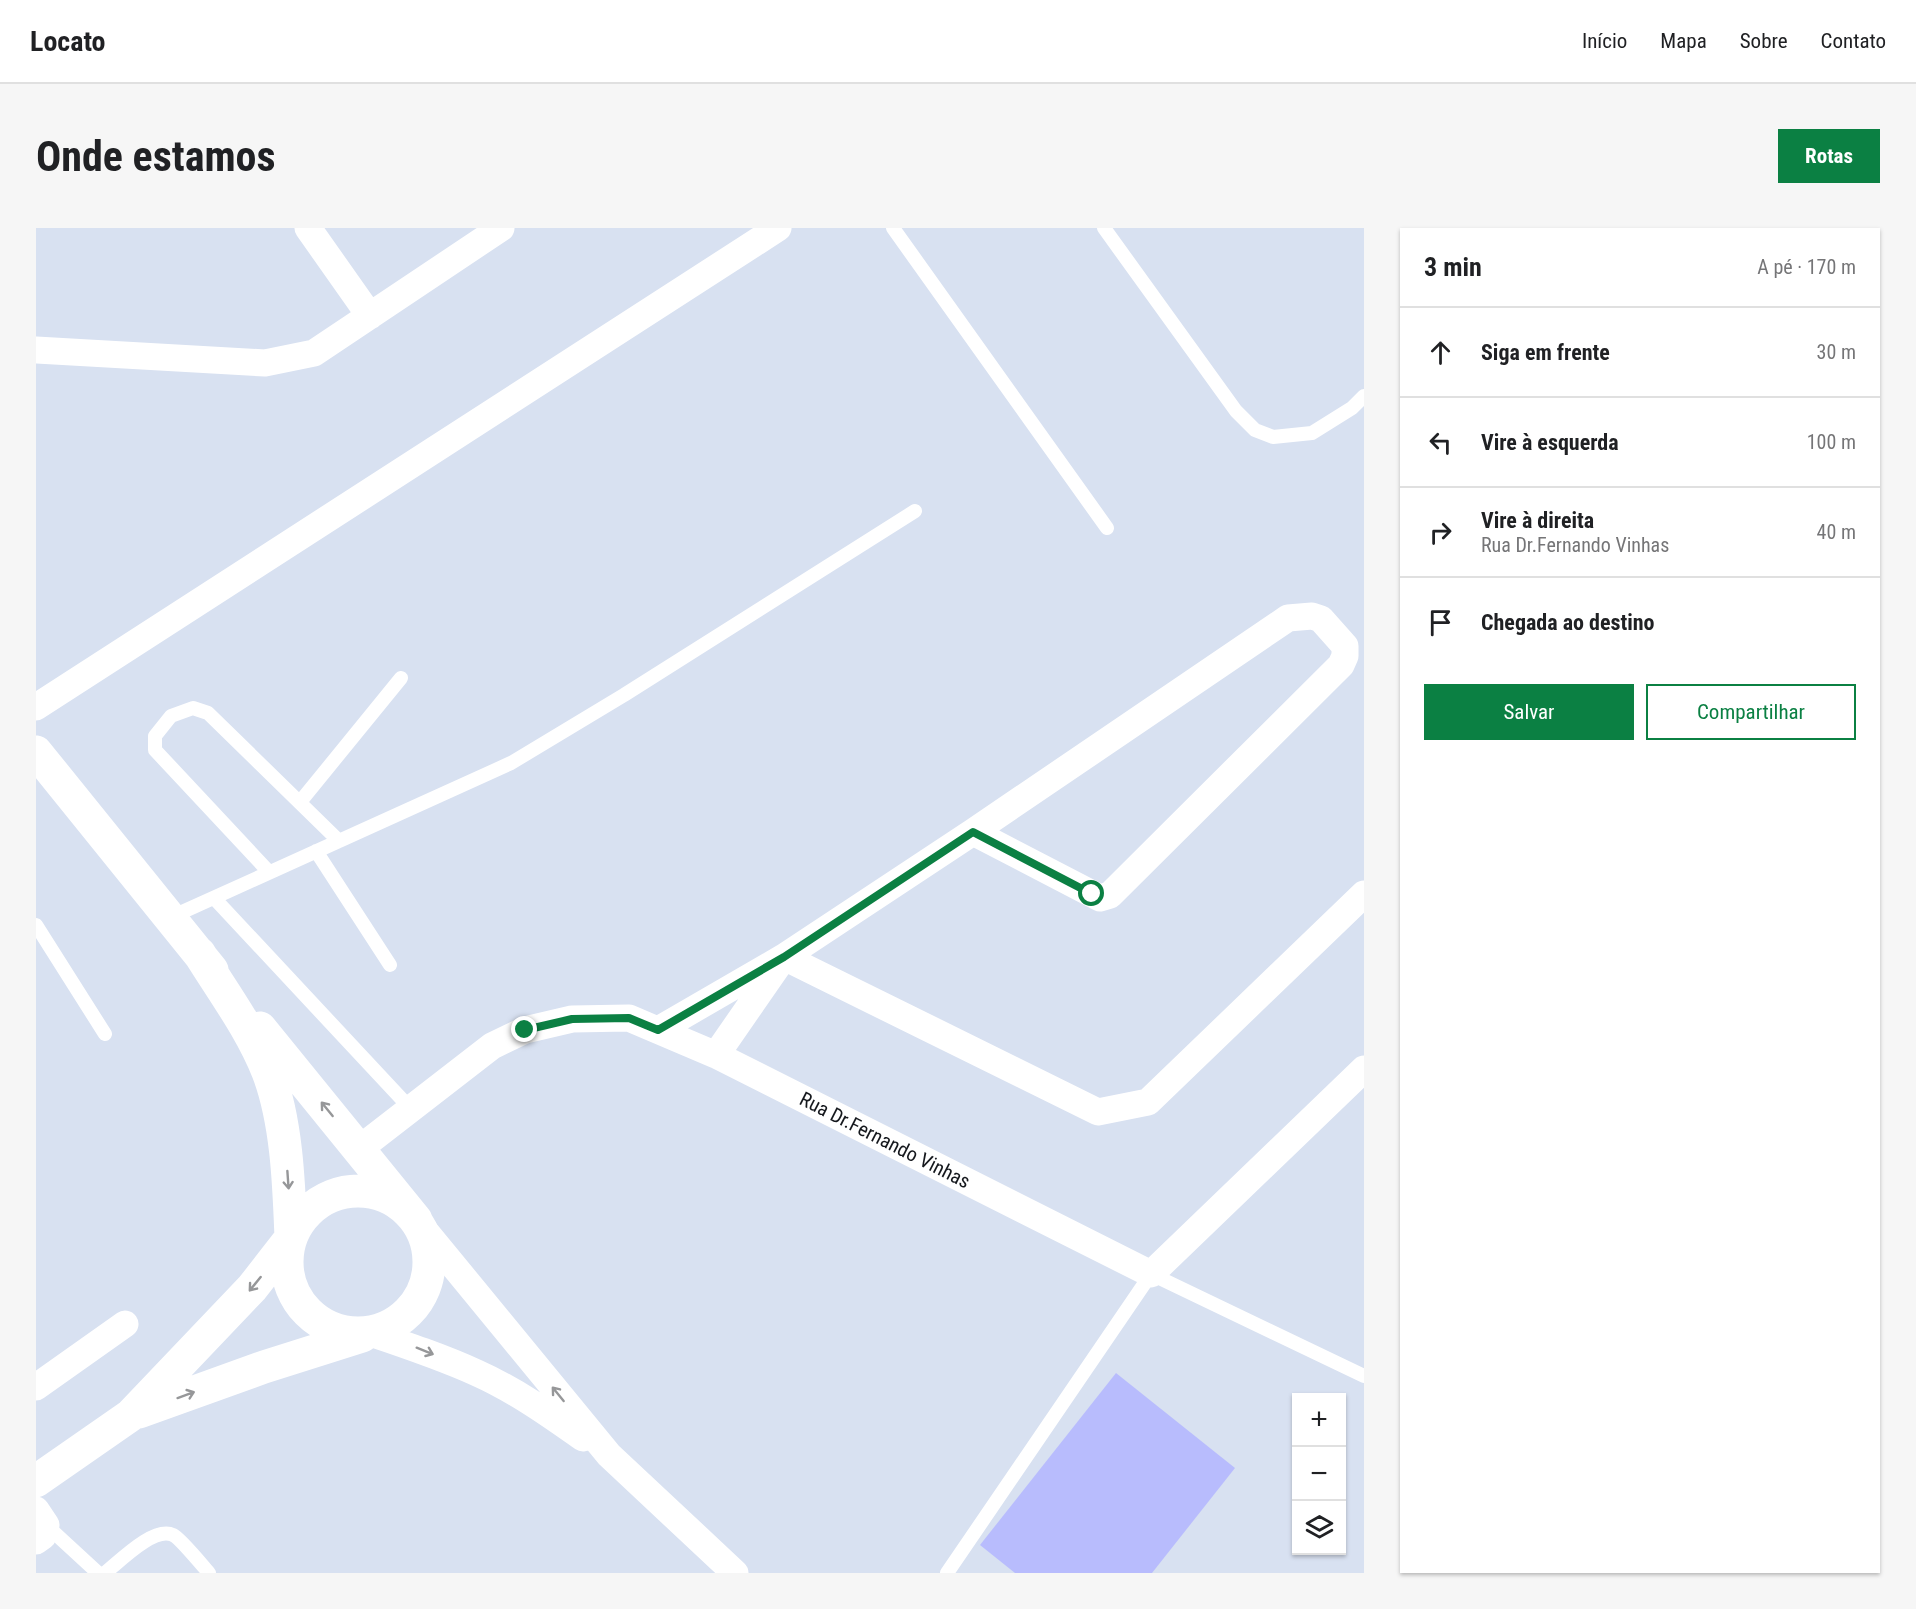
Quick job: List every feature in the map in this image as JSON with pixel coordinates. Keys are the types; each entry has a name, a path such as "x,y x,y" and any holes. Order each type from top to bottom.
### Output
{"main road":[{"path":"36,752 416,1220 427,1242 430,1266 424,1290 411,1310 392,1326 264,1366 131,1415"},
{"path":"199,953 248,1031 268,1072 277,1102 288,1176 291,1238 287,1259 289,1280 297,1300 311,1316 328,1328 348,1334 370,1333"},
{"path":"36,1481 131,1415 252,1288 291,1238 302,1219 318,1203 338,1194 359,1191 381,1194 401,1204 416,1220"}],"street":[{"path":"308,228 369,316"},
{"path":"36,350 265,363 314,353 501,228"},
{"path":"36,707 778,228"},
{"path":"658,1030 784,957 1288,618 1312,616 1321,619 1345,646 1345,656 1341,665 1110,895 1100,898 973,832"},
{"path":"784,957 1098,1112 1148,1102 1364,894"},
{"path":"716,1055 784,957"},
{"name":"Rua Dr.Fernando Vinhas","path":"359,1149 492,1046 525,1030 572,1019 629,1018 716,1055 1151,1274"},
{"path":"1151,1274 1364,1069"},
{"path":"416,1220 609,1455 735,1573"},
{"path":"36,1387 124,1324"},
{"path":"370,1333 417,1348 479,1374 532,1403 609,1455"}],"lane":[{"path":"893,228 1107,528"},
{"path":"1104,228 1236,411 1255,430 1273,437 1312,433 1352,408 1364,396"},
{"path":"169,918 510,763 624,695 915,511"},
{"path":"300,802 401,678"},
{"path":"269,872 155,750 155,736 171,716 193,708 208,712 339,841"},
{"path":"316,851 390,965"},
{"path":"214,898 411,1109"},
{"path":"36,926 105,1034"},
{"path":"947,1573 1151,1274 1364,1376"},
{"path":"39,1526 98,1573"},
{"path":"105,1573 150,1537 160,1533 174,1535 209,1573"}],"building":[{"path":"1116,1373 1235,1468 1152,1573 1015,1573 980,1545"}],"route":[{"path":"525,1030 572,1019 629,1018 658,1030 784,957 973,832 1092,894"}]}
